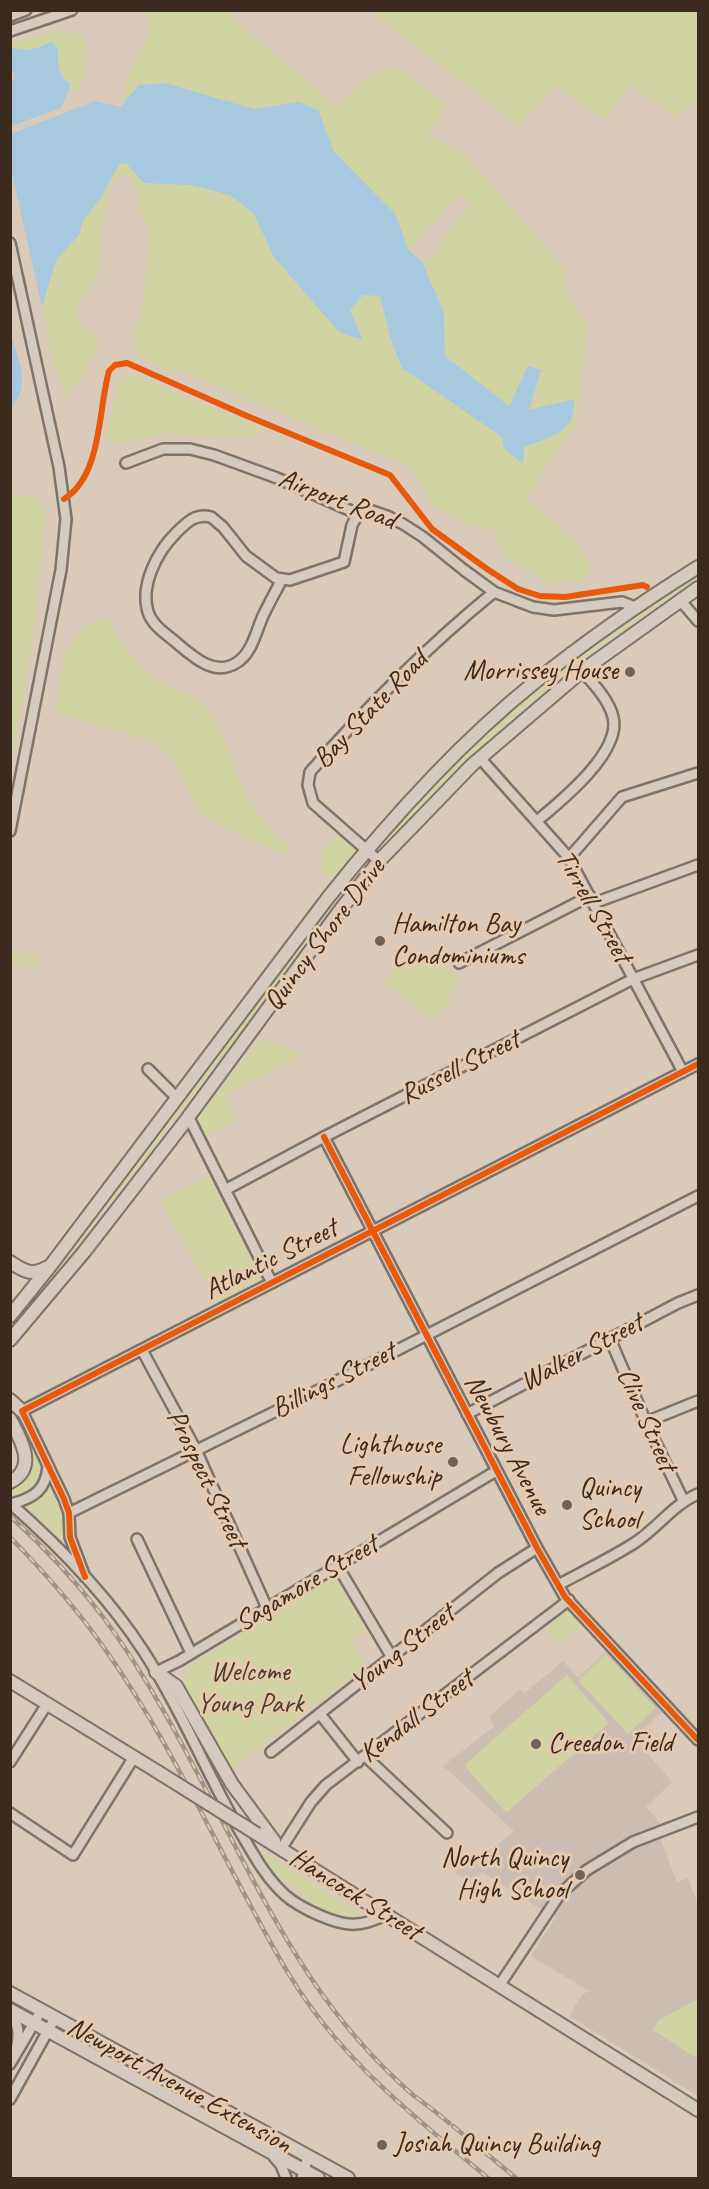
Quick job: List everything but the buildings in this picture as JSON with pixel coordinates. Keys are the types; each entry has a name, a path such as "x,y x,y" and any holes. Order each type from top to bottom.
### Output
{"main road":[{"name":"Quincy Shore Drive","path":"10,1316 366,850 426,783 480,730 535,682 635,607 699,567"},
{"name":"Quincy Shore Drive","path":"10,1340 84,1252 379,861 480,758 582,671 699,588"},
{"path":"10,1262 27,1273 38,1272 51,1265"},
{"path":"10,1298 10,1303"},
{"path":"10,1400 22,1411"},
{"path":"10,1419 26,1456 26,1468 20,1477 10,1482"},
{"path":"156,1672 176,1686 232,1784 281,1849"},
{"name":"Hancock Street","path":"10,1680 699,2110"},
{"name":"Newport Avenue Extension","path":"10,1993 348,2178"},
{"name":"Newport Avenue Extension","path":"10,2011 268,2151 303,2175 316,2178"}],"street":[{"path":"10,16 26,10"},
{"path":"10,31 72,10"},
{"path":"10,243 57,456 66,519 64,555 10,831"},
{"name":"Airport Road","path":"126,463 164,449 190,449 206,453 277,478 358,514 372,512 387,516 423,537 494,592 539,609 566,609 622,602 635,607"},
{"path":"282,579 247,653 236,664 218,668 196,660 155,625 148,613 147,588 157,556 189,521 198,516 211,517 223,527 246,556 276,578 290,580 344,562 352,525 358,514"},
{"name":"Bay State Road","path":"379,861 313,803 308,785 310,772 381,694 494,592"},
{"path":"680,600 699,621"},
{"path":"537,821 580,782 598,760 614,727 613,715 582,671"},
{"name":"Tirrell Street","path":"480,758 570,858 683,1072"},
{"path":"570,858 622,797 699,773"},
{"path":"459,963 592,900 699,865"},
{"name":"Russell Street","path":"225,1190 324,1137 633,980 699,955"},
{"name":"Atlantic Street","path":"22,1411 699,1064"},
{"path":"148,1069 177,1098"},
{"path":"188,1116 272,1283"},
{"name":"Newbury Avenue","path":"324,1137 496,1471 558,1585 569,1600 699,1740"},
{"name":"Billings Street","path":"69,1513 699,1196"},
{"name":"Walker Street","path":"467,1414 678,1303 699,1295"},
{"name":"Clive Street","path":"610,1340 683,1500"},
{"name":"Prospect Street","path":"142,1350 196,1450 267,1608"},
{"path":"646,1422 699,1401"},
{"path":"22,1411 69,1513 70,1537 85,1577"},
{"path":"11,1503 27,1500 37,1494 44,1486 48,1466"},
{"name":"Sagamore Street","path":"156,1672 496,1471"},
{"path":"558,1585 636,1541 664,1520 683,1500 699,1494"},
{"path":"11,1503 85,1577 134,1636 197,1747 222,1800 253,1855 269,1878 286,1896 308,1911 354,1925 370,1922 386,1915"},
{"path":"137,1539 191,1653"},
{"name":"Young Street","path":"271,1752 498,1573 537,1548"},
{"path":"337,1565 391,1656"},
{"name":"Kendall Street","path":"281,1849 319,1793 569,1600"},
{"path":"10,1762 47,1704"},
{"path":"320,1714 362,1760 447,1833"},
{"path":"10,1813 73,1855 134,1757"},
{"path":"499,1986 560,1894 587,1870 633,1842 699,1817"},
{"path":"10,2011 18,2025 18,2037 12,2060"},
{"path":"12,2060 41,2011"},
{"path":"10,2099 55,2018"},
{"path":"268,2151 281,2165 286,2178"},
{"path":"303,2175 308,2156"},
{"path":"316,2178 321,2163"}],"shaded area":[{"name":"North Quincy High School","path":"607,1651 662,1712 634,1738 672,1782 646,1807 660,1823 661,1841 677,1882 688,1878 698,1905 698,2096 569,2016 582,1995 589,1991 531,1956 555,1918 482,1872 472,1885 454,1872 493,1848 514,1831 443,1766 495,1726 489,1717 520,1689 525,1693 563,1661 578,1678"}],"green space":[{"path":"146,11 235,11 231,17 336,106 370,76 396,66 446,104 428,135 466,155 563,267 569,297 588,329 575,425 526,498 578,543 592,570 583,580 552,585 503,556 494,530 466,524 431,504 412,468 183,372 163,369 140,358 133,332 141,317 151,233 140,211 138,190 128,176 121,174 114,181 105,205 98,272 75,307 81,324 93,333 99,348 67,400 53,361 42,307 56,260 79,235 83,220 100,199 119,164 126,163 144,183 191,185 230,195 254,214 274,258 362,340 349,310 363,295 380,296 389,335 402,368 503,437 524,447 557,434 574,399 529,410 541,370 528,366 509,407 444,355 444,313 422,261 436,254 445,235 472,205 460,194 409,251 395,214 334,152 318,109 299,102 254,109 165,83 139,85 121,107 131,69 152,30"},
{"path":"370,11 698,11 698,96 677,117 630,86 605,120 555,87 519,126"},
{"path":"56,30 83,36 88,50 81,87 72,92 69,91 71,86 60,70 58,50 11,48 10,43"},
{"path":"132,374 263,429 249,439 160,433 120,445 105,438 120,377"},
{"path":"11,493 39,499 46,515 32,645 11,765 10,703 16,703 10,690"},
{"path":"698,573 698,579 614,636 537,698 464,765 393,838 379,847 451,770 528,698 610,632"},
{"path":"108,617 125,647 139,665 157,679 200,702 208,710 225,742 247,796 264,821 292,849 286,854 244,838 201,815 174,761 157,744 55,712 65,652 84,627"},
{"path":"337,836 349,841 354,845 356,851 338,875 329,878 324,874 321,863 328,844"},
{"path":"360,867 362,869 328,913 321,927 24,1316 20,1312"},
{"path":"10,950 39,956 36,969 11,964"},
{"path":"426,953 462,980 448,998 451,1003 432,1020 383,983 398,964 412,971"},
{"path":"260,1039 303,1054 225,1095 238,1120 204,1137 196,1120"},
{"path":"209,1176 259,1275 255,1282 217,1302 160,1200"},
{"path":"19,1418 39,1456 42,1476 39,1485 32,1493 18,1498 12,1493 13,1490 29,1472 30,1465 29,1450 16,1420"},
{"path":"49,1481 58,1500 70,1547 26,1504 40,1495"},
{"name":"Welcome Young Park","path":"334,1578 366,1629 350,1640 366,1665 231,1769 185,1687 186,1672 192,1664"},
{"path":"571,1611 582,1625 559,1644 545,1629 565,1612"},
{"path":"606,1654 656,1708 628,1734 578,1680"},
{"name":"Creedon Field","path":"567,1675 609,1723 506,1813 464,1765"},
{"path":"257,1848 361,1915 358,1918 312,1908 309,1898 282,1880 271,1869"},
{"path":"698,1999 698,2059 653,2030 659,2020"}],"water":[{"path":"52,41 58,50 58,65 61,73 71,84 61,108 11,126 11,84 15,77 11,72 11,48 32,49"},
{"path":"165,83 254,109 299,102 318,110 334,152 395,214 409,251 422,261 444,313 445,356 509,406 528,366 541,370 529,410 574,399 574,411 566,427 552,436 524,447 523,464 504,448 502,437 402,368 391,340 380,296 363,295 350,310 363,340 340,333 274,257 254,214 230,195 191,185 144,183 126,163 119,164 100,199 83,220 79,235 56,260 42,307 11,169 11,134 95,101 121,107 139,85"},
{"path":"11,335 20,363 22,382 21,391 11,407"}],"railway":[{"path":"10,1516 81,1590 132,1659 184,1748 256,1886 320,1991 344,2023 384,2068 413,2095 449,2123"},
{"path":"10,1537 74,1609 98,1639 129,1685 167,1749 275,1951 319,2018 386,2091 488,2178"},
{"path":"453,2126 516,2178"}],"cycle path":[{"path":"64,499 86,475 92,459 109,371 115,365 127,363 390,475 432,529 518,589 540,596 565,597 643,585 647,587"},
{"path":"85,1577 70,1537 69,1513 64,1499 22,1411 698,1064"},
{"path":"324,1137 537,1548 565,1597 698,1740"}],"place":[{"name":"Morrissey House","path":"630,672"},
{"name":"Hamilton Bay Condominiums","path":"380,941"},
{"name":"Lighthouse Fellowship","path":"453,1462"},
{"name":"Quincy School","path":"567,1505"},
{"name":"Creedon Field","path":"536,1744"},
{"name":"North Quincy High School","path":"580,1875"},
{"name":"Josiah Quincy Building","path":"382,2145"}]}
